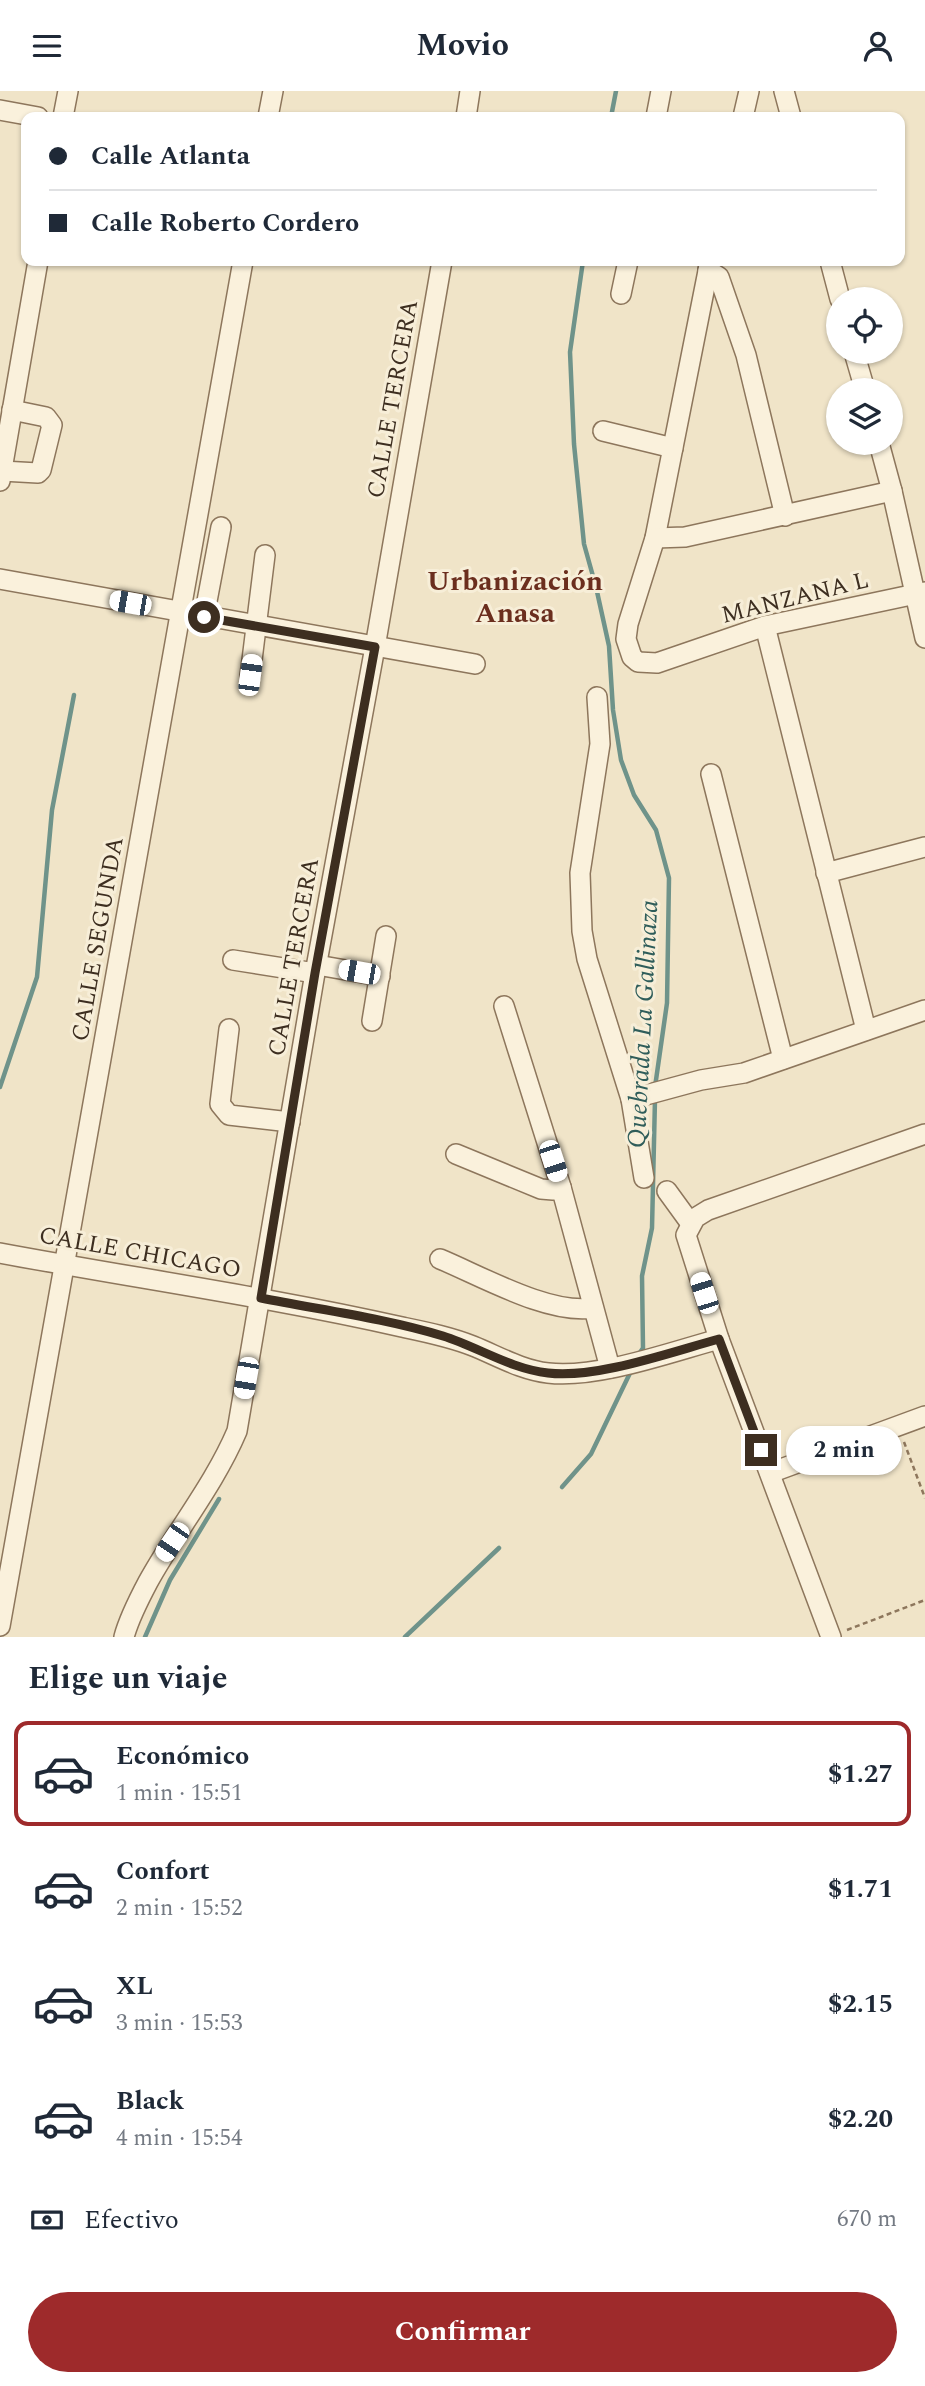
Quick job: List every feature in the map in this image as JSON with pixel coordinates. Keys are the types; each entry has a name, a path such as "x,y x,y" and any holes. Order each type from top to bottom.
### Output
{"street":[{"path":"64,112 68,91"},
{"path":"269,112 273,91"},
{"path":"467,112 470,91"},
{"path":"657,112 661,91"},
{"path":"744,112 749,91"},
{"path":"783,91 789,112"},
{"path":"0,110 21,114"},
{"path":"12,410 46,417 52,425 41,470 34,474 1,476 12,410 37,266"},
{"name":"CALLE SEGUNDA","path":"0,1626 242,266"},
{"name":"CALLE TERCERA","path":"124,1637 157,1566 223,1460 237,1431 441,266"},
{"path":"621,294 627,266"},
{"path":"709,266 655,538 685,537 892,491"},
{"path":"710,266 719,277 746,355 785,516"},
{"path":"831,266 837,287"},
{"path":"603,431 673,448"},
{"path":"882,455 920,594 925,638"},
{"path":"204,617 221,527"},
{"name":"MANZANA L","path":"655,538 628,624 628,649 638,662 657,663 765,626 920,594"},
{"path":"250,675 265,555"},
{"path":"0,579 475,664"},
{"path":"765,626 866,1030"},
{"path":"597,697 600,744 580,873 582,930 587,959 637,1097 644,1178"},
{"path":"711,774 783,1059"},
{"path":"826,873 925,847"},
{"path":"372,1021 386,936"},
{"path":"233,960 380,976"},
{"path":"504,1006 561,1187 593,1308 614,1367"},
{"path":"637,1097 744,1073 925,1010"},
{"path":"229,1029 220,1104 223,1110 229,1115 290,1122"},
{"path":"831,1636 719,1339 688,1247 687,1235 695,1218 708,1210 925,1134"},
{"path":"456,1154 541,1189 553,1190 561,1187"},
{"path":"667,1191 691,1224"},
{"name":"CALLE CHICAGO","path":"0,1253 261,1298 439,1335 522,1367 547,1373 565,1374 614,1367 719,1339"},
{"path":"440,1259 536,1300 568,1308 593,1308"},
{"path":"770,1473 925,1416"}],"path":[{"path":"899,1426 925,1498"},
{"path":"831,1636 925,1600"}],"waterway":[{"name":"Quebrada La Gallinaza","path":"612,112 616,91"},
{"name":"Quebrada La Gallinaza","path":"582,266 570,352 574,444 584,544 609,646 613,710 621,760 634,795 656,830 669,878 667,1003 655,1087"},
{"path":"0,1087 37,977 52,810 74,695"},
{"name":"Quebrada La Gallinaza","path":"639,1354 643,1348 642,1276 652,1228 655,1099"},
{"name":"Quebrada La Gallinaza","path":"562,1487 591,1454 631,1371"},
{"path":"145,1637 170,1580 219,1499"},
{"name":"Quebrada La Gallinaza","path":"405,1637 499,1548"}],"district":[{"name":"Urbanización Anasa","path":"515,597"}],"route":[{"path":"204,617 375,647 315,973 261,1298 439,1335 522,1367 547,1373 565,1374 617,1367 719,1339 761,1450"}]}
